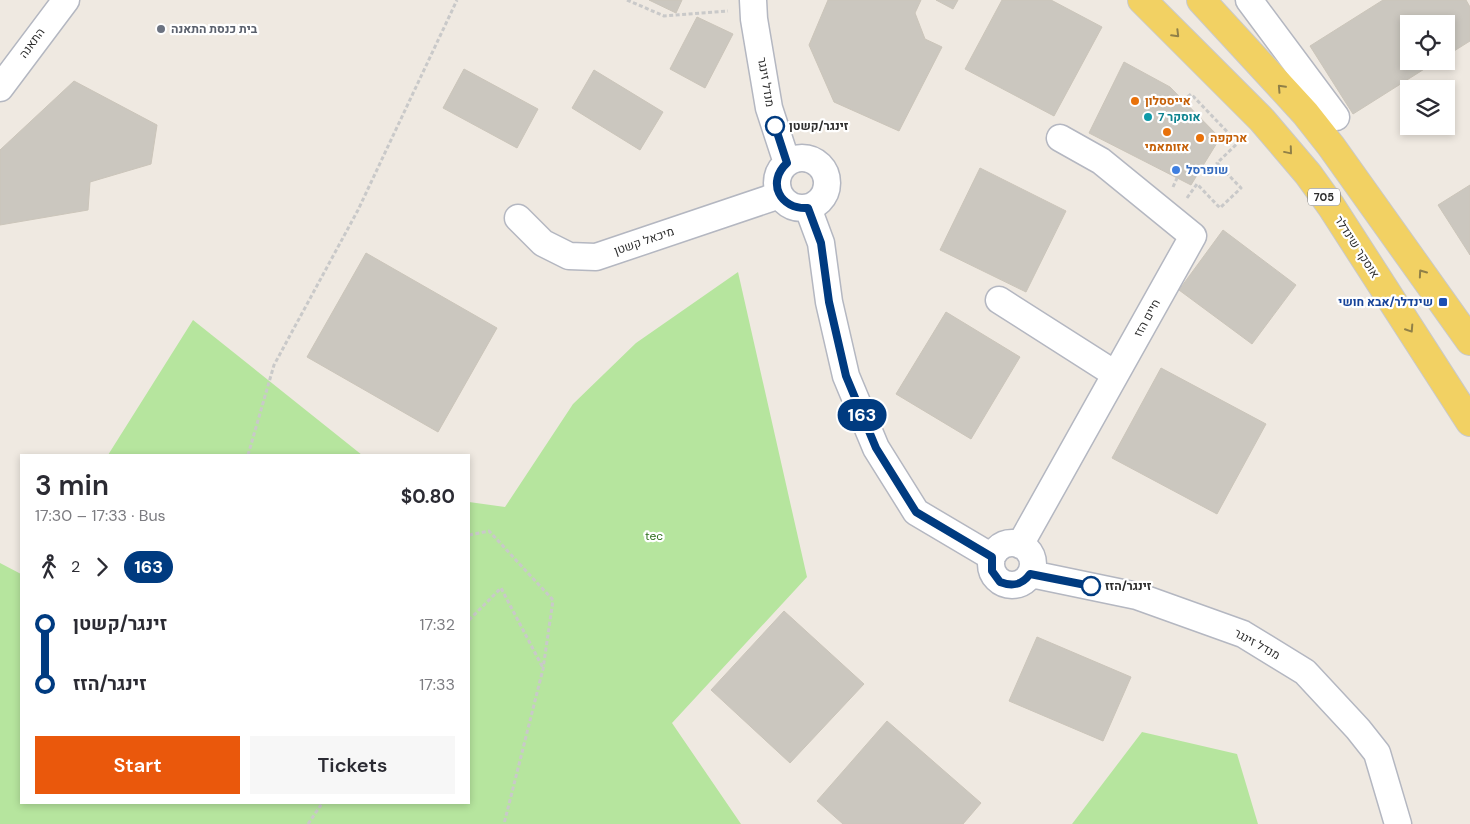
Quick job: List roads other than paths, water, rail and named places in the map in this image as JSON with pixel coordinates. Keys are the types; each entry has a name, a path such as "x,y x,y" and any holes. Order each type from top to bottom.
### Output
{"main road":[{"name":"אוסקר שינדלר","path":"1142,0 1262,120 1308,174 1331,206 1470,422"},
{"name":"705","path":"1201,0 1305,113 1331,146 1470,341"}],"street":[{"name":"התאנה","path":"0,88 66,0"},
{"path":"1249,0 1336,117"},
{"name":"מנדל זינגר","path":"742,5 754,19 769,108 787,163"},
{"name":"חיים הזז","path":"1020,544 1193,236 1101,161 1060,138"},
{"path":"802,158 810,160 823,169 826,177 825,192 815,205 808,208 795,208 780,196 777,189 778,174 787,163 802,158"},
{"name":"מיכאל קשטן","path":"518,218 543,243 569,256 596,257 780,196"},
{"path":"808,208 821,243 829,302 846,376 876,448 916,512 992,557"},
{"path":"999,300 1115,374"},
{"path":"1013,543 1020,544 1033,560 1030,574 1021,583 1014,585 1000,582 992,571 992,557 1000,546 1013,543"},
{"name":"מנדל זינגר","path":"1030,574 1137,596 1243,634 1305,672 1358,729 1377,753 1398,824"}],"place":[{"name":"בית כנסת התאנה","path":"161,29"},
{"name":"אייססלון","path":"1135,101"},
{"name":"אוסקר 7","path":"1148,117"},
{"name":"זינגר/קשטן","path":"775,126"},
{"name":"אזומאמי","path":"1167,132"},
{"name":"ארקפה","path":"1200,138"},
{"name":"שופרסל","path":"1176,170"},
{"name":"שינדלר/אבא חושי","path":"1443,302"},
{"name":"זינגר/הזז","path":"1091,586"}],"park label":[{"name":"tec","path":"654,536"}]}
